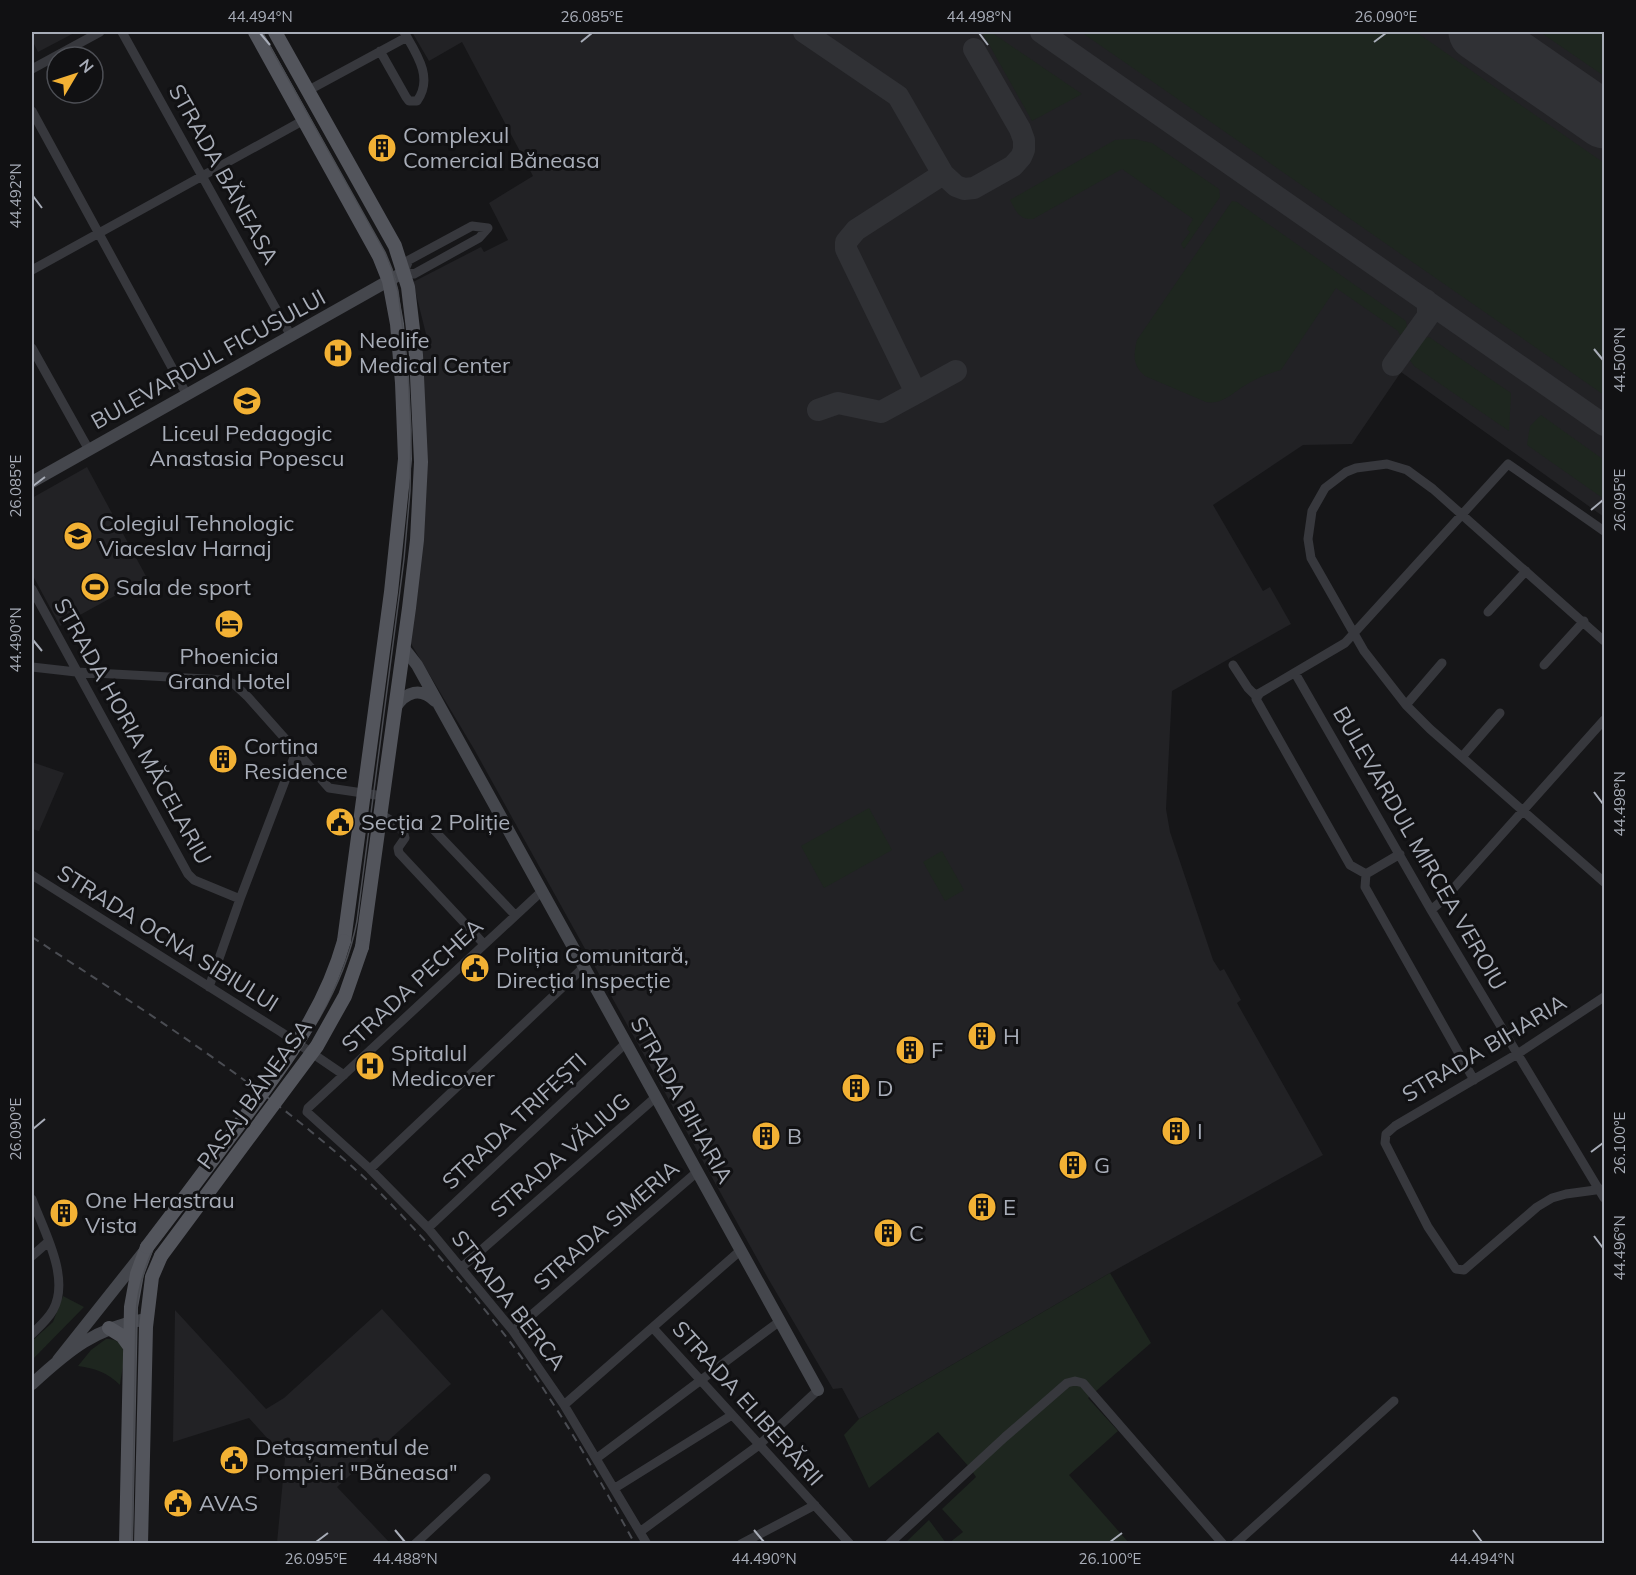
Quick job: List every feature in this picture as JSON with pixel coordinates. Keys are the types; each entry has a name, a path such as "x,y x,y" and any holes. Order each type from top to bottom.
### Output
{"main road":[{"name":"PASAJ BĂNEASA","path":"126,1544 131,1322 135,1281 147,1247 302,1036 329,985 344,941 393,575 405,459 399,350 389,281 379,256 255,32"},
{"name":"PASAJ BĂNEASA","path":"141,1544 146,1319 152,1277 161,1256 321,1040 345,996 362,947 417,540 421,462 416,356 412,313 404,272 395,246 275,32"},
{"path":"109,1328 122,1336 130,1347"}],"street":[{"path":"32,69 100,32"},
{"name":"STRADA BĂNEASA","path":"122,32 291,336"},
{"path":"309,90 381,51 406,34 424,72 423,91 417,101 409,101 406,97 381,51"},
{"path":"32,111 187,395"},
{"path":"32,270 304,120"},
{"name":"BULEVARDUL FICUSULUI","path":"32,482 389,281 404,272 408,260 472,226 488,228 479,238 414,274 404,272"},
{"path":"32,348 89,450"},
{"path":"1605,641 1418,476 1407,470 1387,464 1356,468 1346,472 1325,488 1312,511 1308,539 1311,558 1377,670 1406,705 1605,882"},
{"path":"1233,665 1251,693 1255,695 1345,644 1508,464 1605,531"},
{"path":"1488,612 1526,571"},
{"name":"STRADA HORIA MĂCELARIU","path":"32,589 188,874 194,880 240,899"},
{"path":"1544,665 1584,621"},
{"name":"STRADA BIHARIA","path":"403,647 412,657 818,1390"},
{"path":"1406,705 1442,663"},
{"path":"32,667 76,672 225,680 234,684 248,697 329,788 382,796"},
{"name":"BULEVARDUL MIRCEA VEROIU","path":"1295,673 1431,910 1603,1192"},
{"path":"395,708 404,697 418,692 427,695 438,704"},
{"path":"1260,693 1256,699 1350,865 1366,874"},
{"path":"1462,757 1500,713"},
{"path":"1431,910 1444,899 1605,720"},
{"path":"209,987 296,752"},
{"path":"380,814 404,833 405,838 398,848 399,853 484,945"},
{"path":"433,829 515,915"},
{"path":"1366,874 1400,854"},
{"path":"1366,874 1365,887 1474,1080"},
{"name":"STRADA OCNA SIBIULUI","path":"32,875 281,1032 344,1075"},
{"name":"STRADA PECHEA","path":"308,1108 542,891"},
{"path":"370,1169 584,967"},
{"name":"STRADA BIHARIA","path":"1603,1192 1566,1194 1552,1198 1537,1207 1464,1270 1456,1269 1428,1227 1386,1148 1386,1134 1519,1053 1605,997"},
{"name":"STRADA TRIFEȘTI","path":"428,1228 626,1042"},
{"name":"STRADA VĂLIUG","path":"462,1267 656,1097"},
{"name":"STRADA BERCA","path":"308,1108 310,1115 370,1169 428,1228 513,1331 564,1405 647,1544"},
{"name":"STRADA SIMERIA","path":"513,1331 697,1172"},
{"path":"32,1199 58,1274 58,1296 54,1308 32,1334"},
{"path":"32,1256 48,1242"},
{"path":"58,1360 147,1247"},
{"path":"564,1405 741,1250"},
{"path":"32,1384 58,1360 88,1339 109,1328 146,1319"},
{"path":"597,1458 780,1321"},
{"name":"STRADA ELIBERĂRII","path":"653,1328 850,1544"},
{"path":"894,1542 1056,1392 1067,1383 1075,1381 1083,1383 1223,1544"},
{"path":"640,1531 759,1445 818,1390"},
{"path":"1235,1544 1394,1401"},
{"path":"615,1488 732,1415"},
{"path":"415,1544 486,1478"},
{"path":"741,1544 815,1505"}],"shaded area":[{"path":"32,32 76,32 51,45 45,45 45,48 38,52 32,40"},
{"path":"412,32 1604,32 1604,517 1401,372 1352,444 1303,445 1213,505 1263,591 1270,587 1291,624 1172,691 1166,809 1170,832 1213,960 1220,971 1224,969 1241,1000 1237,1003 1323,1155 1110,1273 859,1419 842,1388 833,1389 769,1280 474,749 410,642 419,345 427,338 413,282 481,247 484,252 508,240 489,203 533,176 462,42 429,61"},
{"path":"982,32 991,32 1082,94 1032,121"},
{"path":"1081,32 1416,32 1604,163 1604,395"},
{"path":"1540,32 1604,32 1604,76"},
{"path":"1134,139 1152,143 1219,189 1220,197 1184,249 1181,244 1190,232 1187,229 1193,219 1122,169 1033,219 1024,218 1016,211 1010,200 1115,140"},
{"path":"1232,201 1237,202 1406,321 1407,328 1400,335 1398,331 1336,288 1281,370 1253,381 1224,399 1206,402 1145,376 1135,360 1137,340"},
{"path":"1429,337 1511,393 1509,431 1414,366 1409,359 1423,339"},
{"path":"1541,415 1604,460 1604,499 1527,445 1530,426"},
{"name":"Colegiul Tehnologic Viaceslav Harnaj","path":"87,467 147,578 60,626 32,574 32,498"},
{"path":"32,762 64,773 39,831 32,829"},
{"path":"869,808 892,850 824,888 801,846"},
{"path":"942,851 964,890 945,901 923,862"},
{"path":"1110,1273 1151,1343 1088,1398 1118,1431 1069,1475 1129,1543 949,1543 963,1532 942,1509 976,1477 938,1432 869,1488 844,1435 859,1419"},
{"path":"63,1296 84,1307 32,1360 32,1341 53,1322"},
{"path":"382,1309 451,1384 337,1487 390,1543 277,1543 285,1458 249,1418 173,1442 175,1310 266,1409 284,1398"},
{"path":"106,1339 114,1340 123,1349 124,1362 120,1385 101,1372 78,1366 91,1350"},
{"path":"929,1520 946,1543 905,1543"}],"taxiway":[{"path":"804,32 898,96 943,174 956,186 964,189 974,188 1013,166 1024,150 1024,140 1020,129 974,49"},
{"path":"1041,32 1604,425"},
{"path":"943,174 856,230 846,242 846,249 916,393 956,371"},
{"path":"1393,365 1428,316 1426,300"},
{"path":"818,410 838,403 881,412 916,393"}],"runway":[{"path":"1477,32 1604,120"}],"tram line":[{"path":"132,1544 136,1315 139,1289 146,1265 153,1249 296,1056 327,1005 350,950 357,921 404,559 410,491 411,430 408,370 398,291 392,269 385,252 262,32"}],"railway":[{"path":"32,937 239,1076 318,1137 384,1197 461,1282 522,1358 573,1435 635,1544"}],"place":[{"name":"Complexul Comercial Băneasa","path":"382,148"},
{"name":"Neolife Medical Center","path":"338,353"},
{"name":"Liceul Pedagogic Anastasia Popescu","path":"247,401"},
{"name":"Colegiul Tehnologic Viaceslav Harnaj","path":"78,536"},
{"name":"Sala de sport","path":"95,587"},
{"name":"Phoenicia Grand Hotel","path":"229,624"},
{"name":"Cortina Residence","path":"223,759"},
{"name":"Secția 2 Poliție","path":"340,822"},
{"name":"Poliția Comunitară, Direcția Inspecție","path":"475,968"},
{"name":"H","path":"982,1036"},
{"name":"F","path":"910,1050"},
{"name":"Spitalul Medicover","path":"370,1066"},
{"name":"D","path":"856,1088"},
{"name":"I","path":"1176,1131"},
{"name":"B","path":"766,1136"},
{"name":"G","path":"1073,1165"},
{"name":"E","path":"982,1207"},
{"name":"One Herastrau Vista","path":"64,1213"},
{"name":"C","path":"888,1233"},
{"name":"Detașamentul de Pompieri \"Băneasa\"","path":"234,1460"},
{"name":"AVAS","path":"178,1503"}]}
